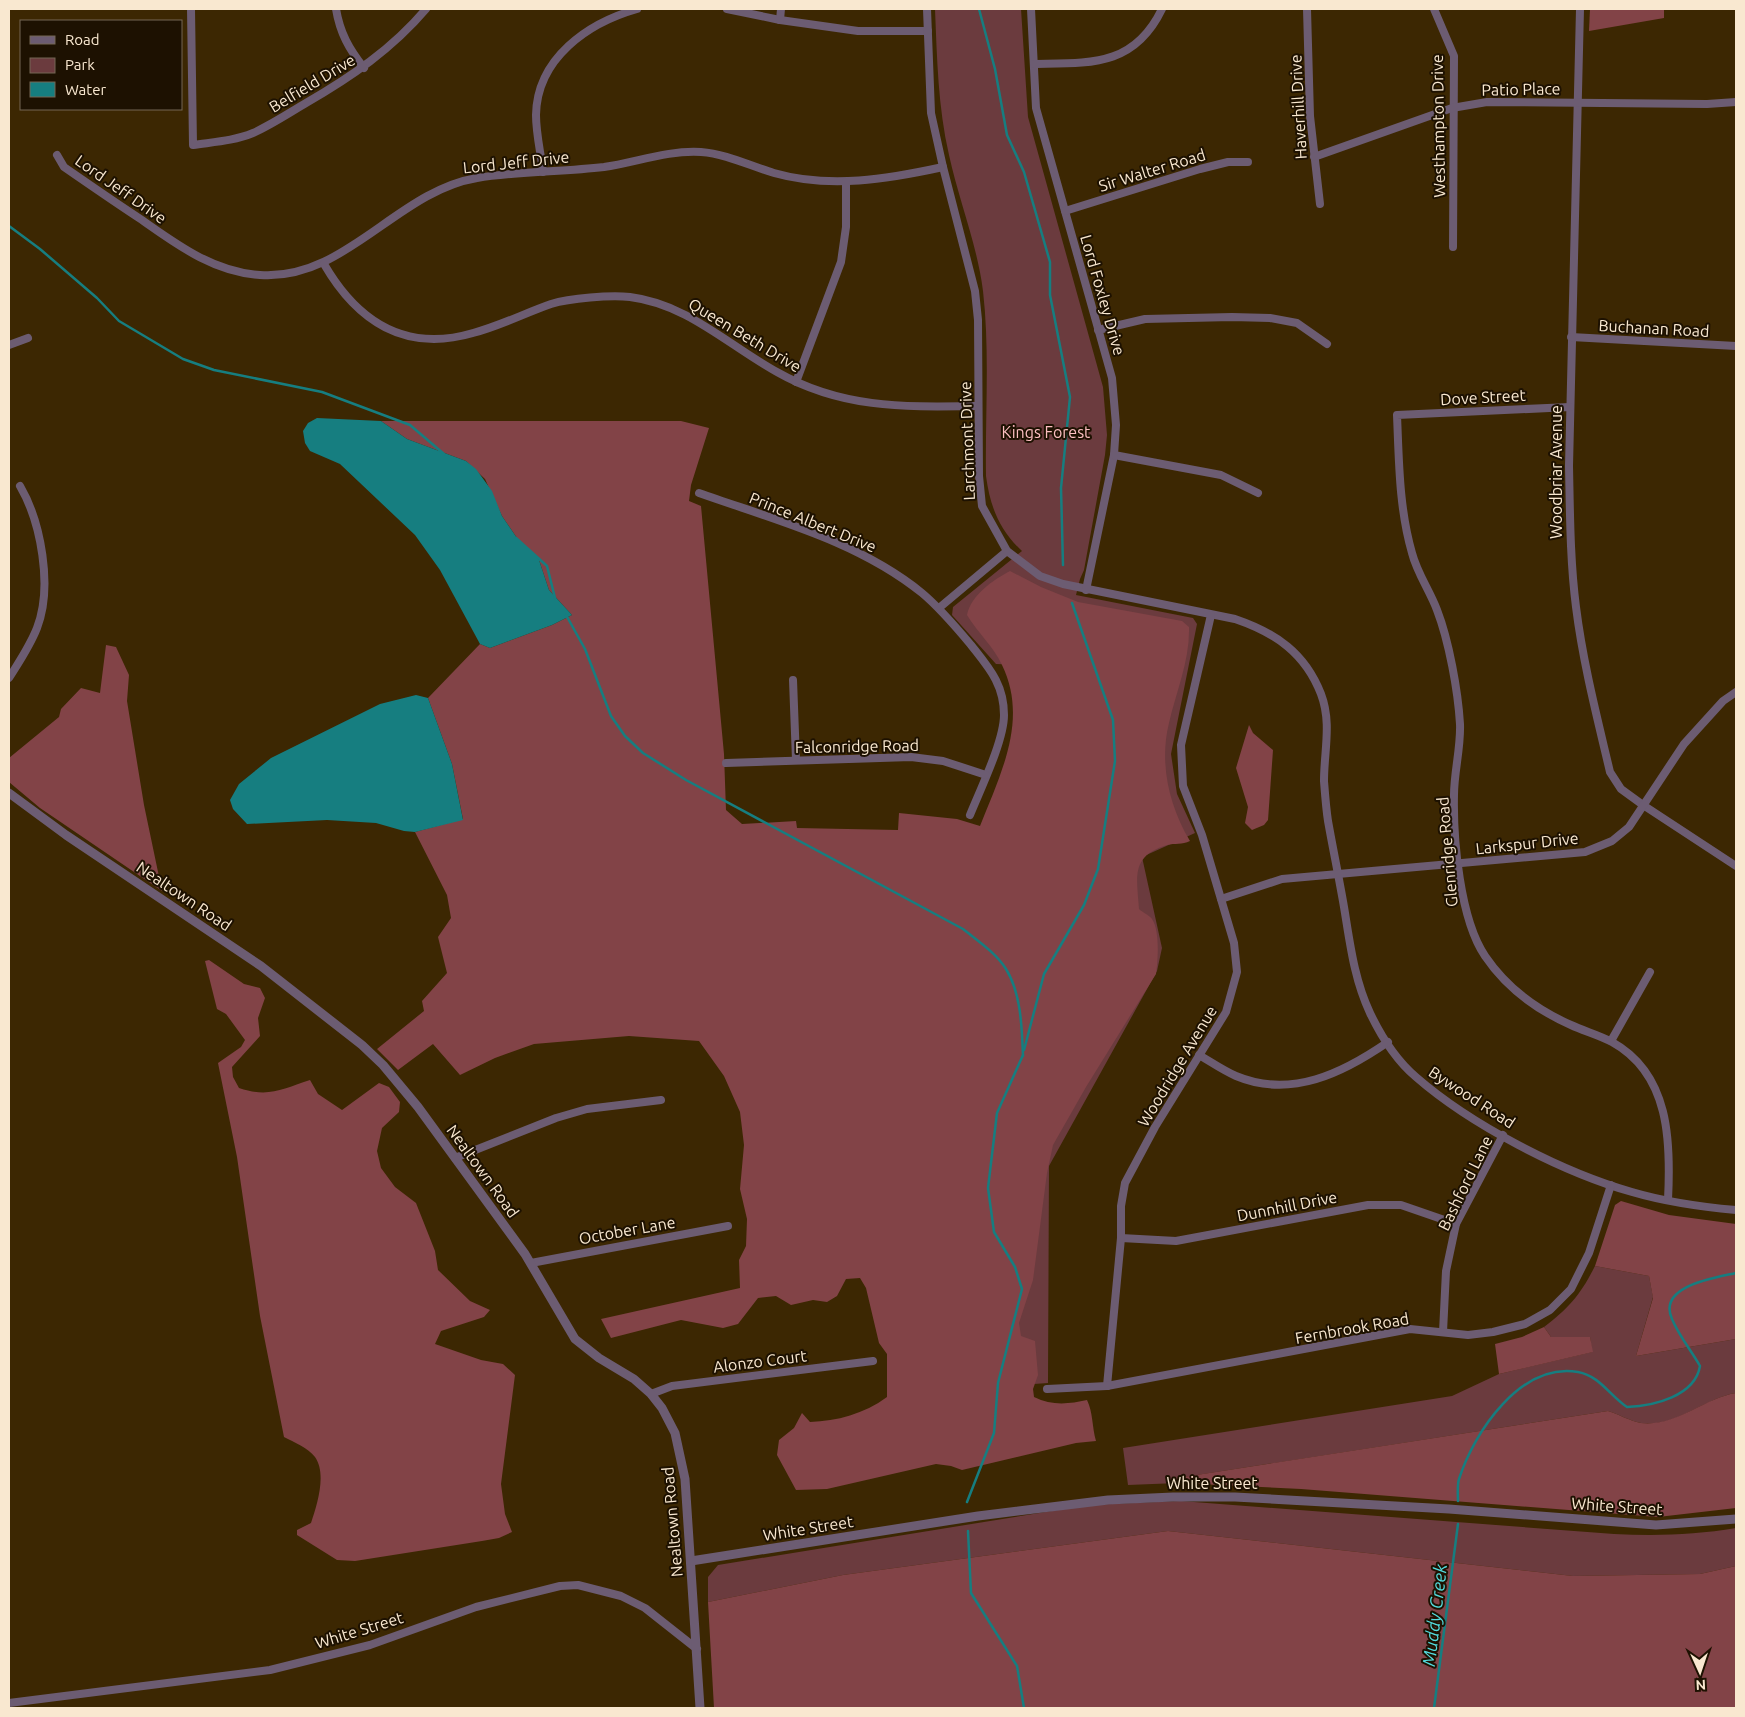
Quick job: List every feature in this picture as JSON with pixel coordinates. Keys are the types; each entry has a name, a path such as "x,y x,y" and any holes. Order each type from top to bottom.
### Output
{"street":[{"name":"Belfield Drive","path":"191,9 193,144 225,141 252,134 364,68 384,53 426,9"},
{"path":"336,9 340,29 346,42 364,68"},
{"path":"543,172 536,115 543,78 556,59 590,28 616,15 637,9"},
{"path":"727,9 780,20 858,31 928,31"},
{"path":"780,20 781,9"},
{"name":"Larchmont Drive","path":"927,9 931,113 975,292 978,320 979,476 982,506 1007,551 1040,576 1086,590 1235,619 1260,628 1285,643 1308,668 1321,695 1328,722 1327,743"},
{"name":"Lord Foxley Drive","path":"1032,9 1036,108 1112,378 1116,425 1114,454 1086,590"},
{"path":"1034,64 1087,63 1114,58 1142,40 1153,27 1162,9"},
{"name":"Haverhill Drive","path":"1307,9 1310,116 1320,204"},
{"name":"Westhampton Drive","path":"1434,9 1454,56 1452,108 1453,247"},
{"name":"Woodbriar Avenue","path":"1580,9 1570,407 1570,539 1576,608 1610,772 1621,789 1736,866"},
{"name":"Patio Place","path":"1314,156 1452,108 1501,101 1708,104 1736,102"},
{"name":"Lord Jeff Drive","path":"57,155 64,167 188,252 213,265 242,274 264,275 293,272 324,264 431,193 453,183 478,177 636,162 673,152 704,152 736,159 775,173 846,182 904,176 943,167"},
{"name":"Sir Walter Road","path":"1065,211 1200,169 1228,162 1248,162"},
{"path":"796,382 813,342 841,262 846,227 846,182"},
{"name":"Queen Beth Drive","path":"324,264 336,285 363,314 380,326 420,339 442,340 474,333 554,303 594,298 629,297 664,305 690,316 776,372 830,395 877,405 978,406"},
{"path":"1098,330 1145,319 1270,318 1297,323 1327,344"},
{"path":"9,345 28,338"},
{"name":"Buchanan Road","path":"1571,338 1736,346"},
{"name":"Dove Street","path":"1397,415 1570,407"},
{"name":"Glenridge Road","path":"1397,415 1404,524 1413,556 1437,610 1447,642 1460,724 1454,795 1464,904 1471,929 1484,954 1505,982 1531,1002 1569,1024 1611,1041 1640,1063 1652,1080 1661,1100 1670,1159 1668,1200"},
{"path":"1114,454 1221,475 1258,493"},
{"path":"9,678 23,656 38,626 44,574 38,528 29,500 20,486"},
{"name":"Prince Albert Drive","path":"699,493 816,535 865,555 914,587 939,608 996,677 1002,697 1004,716 1001,734 970,815"},
{"path":"939,608 1007,551"},
{"name":"Woodridge Avenue","path":"1107,1386 1121,1238 1121,1206 1125,1183 1156,1127 1226,1012 1237,972 1234,943 1202,835 1183,786 1180,759 1181,745 1211,615"},
{"path":"793,680 796,760"},
{"name":"Larkspur Drive","path":"1221,899 1282,879 1585,852 1612,841 1629,827 1684,744 1723,702 1736,692"},
{"name":"Bywood Road","path":"1327,743 1324,780 1328,819 1357,980 1371,1015 1397,1057 1416,1077 1466,1113 1503,1135 1585,1176 1610,1185 1668,1200 1736,1210"},
{"name":"Falconridge Road","path":"726,763 918,758 960,766 986,775"},
{"name":"Nealtown Road","path":"9,793 53,826 262,966 316,1007 383,1065 455,1158 531,1263 567,1330 575,1339 652,1394 670,1420 680,1447 686,1479 700,1708"},
{"path":"1611,1041 1650,972"},
{"path":"1199,1055 1236,1076 1258,1083 1306,1083 1338,1073 1388,1042"},
{"path":"455,1158 556,1118 587,1109 661,1100"},
{"name":"Bashford Lane","path":"1442,1332 1446,1271 1456,1224 1503,1135"},
{"name":"Fernbrook Road","path":"1047,1389 1107,1386 1410,1329 1468,1334 1493,1332 1525,1324 1550,1310 1571,1289 1589,1253 1610,1185"},
{"name":"Dunnhill Drive","path":"1121,1238 1176,1241 1368,1205 1400,1205 1456,1224"},
{"name":"October Lane","path":"531,1263 728,1226"},
{"name":"Alonzo Court","path":"652,1394 672,1386 873,1361"},
{"name":"White Street","path":"691,1561 978,1516 1108,1500 1173,1497 1235,1497 1439,1508 1656,1525 1736,1520"},
{"name":"White Street","path":"9,1703 270,1670 370,1645 476,1607 560,1586 578,1585 621,1596 645,1608 696,1649"}],"green space":[{"name":"Kings Forest","path":"935,9 1021,9 1028,117 1103,387 1107,435 1105,455 1084,570 1076,595 1193,618 1197,624 1171,754 1177,794 1195,833 1142,857 1162,948 1157,971 1049,1166 1048,1383 1020,1385 997,1113 1094,667 996,664 952,615 953,607 1022,551 1007,535 997,517 990,497 986,476 987,384 983,291 977,256 945,137 939,82"},
{"path":"1595,1266 1649,1276 1653,1297 1636,1356 1736,1339 1736,1393 1713,1400 1678,1417 1654,1423 1637,1422 1608,1411 1178,1478 1178,1483 1128,1485 1123,1448 1452,1396 1499,1374 1592,1352 1590,1337 1551,1337 1544,1327 1574,1300"},
{"path":"1181,1501 1614,1534 1675,1534 1736,1528 1736,1566 1700,1574 1573,1576 1168,1531 843,1575 708,1602 708,1577 718,1565 1089,1505"}],"shaded area":[{"path":"1590,9 1664,9 1664,18 1589,31"},
{"path":"381,421 681,421 709,428 691,485 689,501 701,506 724,754 726,810 742,824 796,821 797,828 898,830 899,813 957,819 980,826 996,787 1009,747 1013,706 1010,686 1002,665 995,652 967,615 969,608 978,595 990,584 1010,571 1041,587 1078,602 1182,621 1189,627 1187,652 1169,723 1165,753 1171,799 1190,841 1167,845 1155,850 1147,855 1138,869 1139,909 1149,916 1155,924 1158,954 1156,974 1086,1087 1053,1145 1047,1173 1033,1280 1019,1323 1021,1336 1035,1341 1038,1375 1033,1389 1034,1397 1047,1402 1060,1403 1087,1400 1096,1441 1076,1443 962,1470 936,1464 827,1489 796,1490 777,1455 779,1440 794,1428 802,1413 810,1422 830,1420 860,1412 887,1397 887,1354 879,1343 866,1288 860,1278 846,1279 837,1296 827,1302 813,1300 791,1305 776,1296 758,1298 738,1324 723,1328 681,1320 611,1338 601,1319 740,1288 739,1260 746,1246 747,1219 740,1189 744,1145 740,1112 724,1076 699,1041 629,1036 534,1044 495,1058 460,1075 433,1044 398,1070 377,1049 424,1011 422,1001 447,973 438,937 451,918 447,895 415,832 463,819 452,764 428,698 480,644 490,648 552,625 572,615 549,590 539,560 517,538 502,516 485,479 466,461 407,439"},
{"path":"106,645 116,647 129,675 127,701 144,805 162,891 40,808 9,782 9,758 59,717 61,709 81,688 100,693"},
{"path":"1249,725 1253,733 1273,750 1268,820 1264,825 1252,830 1245,823 1248,807 1236,768"},
{"path":"209,960 244,984 260,988 265,998 258,1018 260,1036 232,1067 233,1077 239,1088 267,1092 310,1080 318,1094 342,1110 379,1083 389,1087 400,1102 399,1112 382,1128 377,1151 381,1168 395,1187 416,1203 435,1251 438,1270 470,1301 490,1310 484,1317 441,1331 435,1344 481,1360 503,1364 515,1375 501,1484 505,1514 512,1532 499,1538 355,1561 337,1560 297,1535 297,1530 311,1523 316,1507 321,1481 319,1464 309,1451 284,1437 260,1316 237,1157 218,1063 241,1047 245,1040 226,1014 217,1009 205,961"},
{"path":"1621,1201 1669,1215 1736,1224 1736,1339 1636,1356 1653,1298 1649,1276 1595,1266 1615,1205"},
{"path":"1544,1327 1551,1337 1590,1337 1593,1352 1499,1374 1495,1344 1522,1337"},
{"path":"1736,1393 1736,1508 1658,1517 1301,1489 1178,1483 1177,1478 1608,1411 1637,1422 1654,1423 1678,1417 1713,1400"},
{"path":"1168,1531 1573,1576 1700,1574 1736,1566 1736,1708 714,1708 708,1602 843,1575"}],"water":[{"path":"317,418 381,421 407,439 466,461 476,469 492,491 502,516 517,538 539,560 549,590 572,615 552,625 490,648 480,644 440,570 415,535 340,464 310,451 305,443 303,431 308,423"},
{"path":"416,695 428,698 452,764 463,820 415,832 376,823 327,820 247,824 233,809 230,800 239,784 271,758 380,704"}],"waterway":[{"path":"979,9 995,69 1007,135 1024,172 1050,262 1050,295 1070,397 1061,488 1063,565"},
{"path":"9,226 40,249 97,298 119,321 183,359 214,370 322,392 410,425 444,454"},
{"path":"516,538 547,566 555,598"},
{"path":"1024,1050 1044,974 1084,905 1098,869 1115,761 1113,720 1072,603"},
{"path":"566,615 585,649 611,716 625,736 643,753 686,780 963,929 992,952 1006,969 1015,989 1020,1011 1023,1056"},
{"path":"967,1502 994,1433 998,1383 1022,1289 1015,1267 994,1232 988,1188 997,1113 1023,1055"},
{"name":"Muddy Creek","path":"1458,1501 1459,1479 1466,1460 1488,1422 1519,1389 1537,1378 1557,1372 1586,1374 1599,1382 1627,1407 1661,1401 1682,1392 1697,1376 1700,1366 1672,1319 1670,1308 1673,1299 1680,1291 1690,1285 1736,1273"},
{"name":"Muddy Creek","path":"1434,1708 1458,1524"},
{"path":"968,1531 971,1593 1017,1666 1024,1708"}]}
